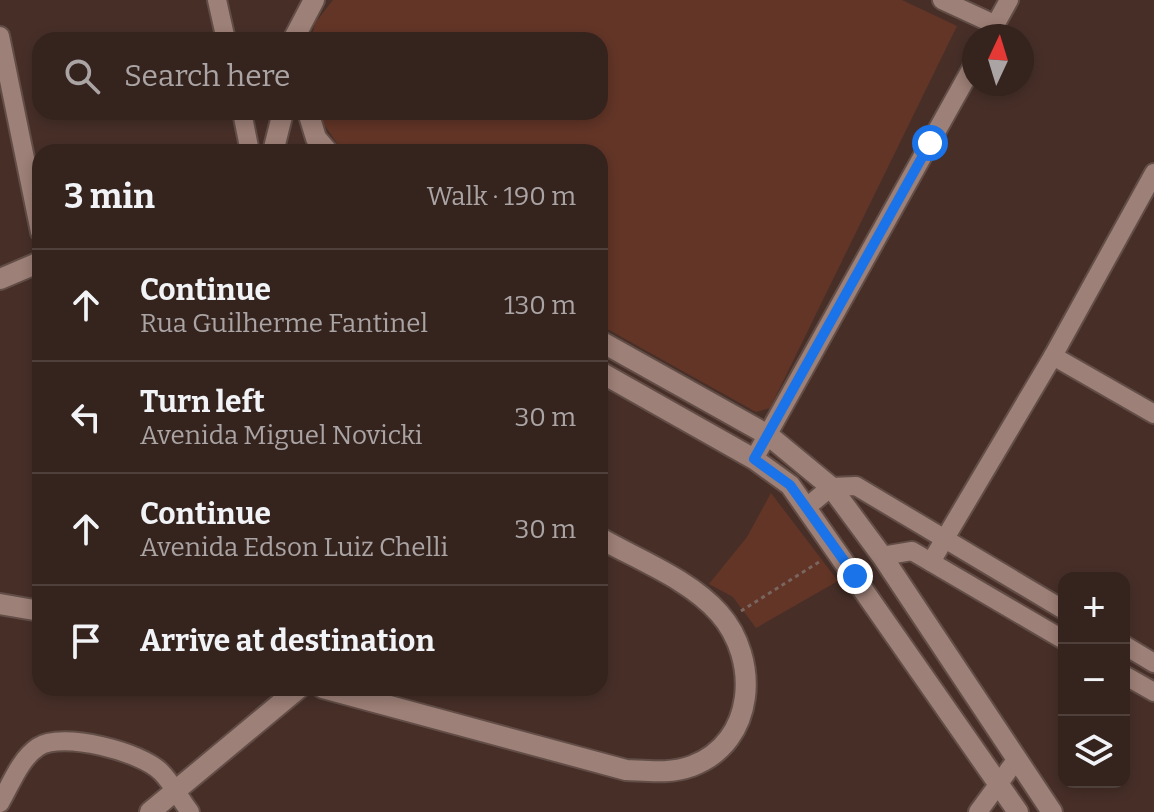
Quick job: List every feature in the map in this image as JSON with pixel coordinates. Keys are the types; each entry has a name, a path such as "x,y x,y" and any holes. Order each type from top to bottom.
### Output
{"street":[{"path":"217,0 224,32"},
{"path":"298,32 314,0"},
{"path":"942,0 982,24"},
{"path":"995,24 1009,0"},
{"path":"0,36 32,193"},
{"path":"754,459 962,86"},
{"path":"244,120 248,144"},
{"path":"275,144 281,120"},
{"path":"310,120 316,144"},
{"path":"931,562 1053,356 1154,173"},
{"path":"0,279 32,265"},
{"path":"608,345 768,435 831,487 882,556 1052,812"},
{"path":"1053,356 1154,414"},
{"path":"608,377 754,459 790,485 1018,812"},
{"path":"807,507 831,487 856,486 1058,606"},
{"path":"353,696 626,770 671,772 695,765 713,754 732,735 743,713 745,662 724,622 693,591 608,543"},
{"path":"882,556 912,551 1058,636"},
{"path":"0,604 32,610"},
{"path":"1130,649 1154,663"},
{"path":"1130,678 1154,692"},
{"path":"150,812 289,696"},
{"path":"0,803 27,756 41,745 60,740 83,742 146,761 160,771 190,812"},
{"path":"978,812 1016,760"}],"path":[{"path":"724,622 837,550"}],"shaded area":[{"path":"333,0 902,0 957,26 770,408 756,412 608,329 608,144 337,144 321,120 608,120 608,32 313,32 315,23"},
{"path":"771,493 838,581 756,628 733,597 709,584 747,537"}],"route":[{"path":"855,576 790,485 754,459 930,143"}]}
